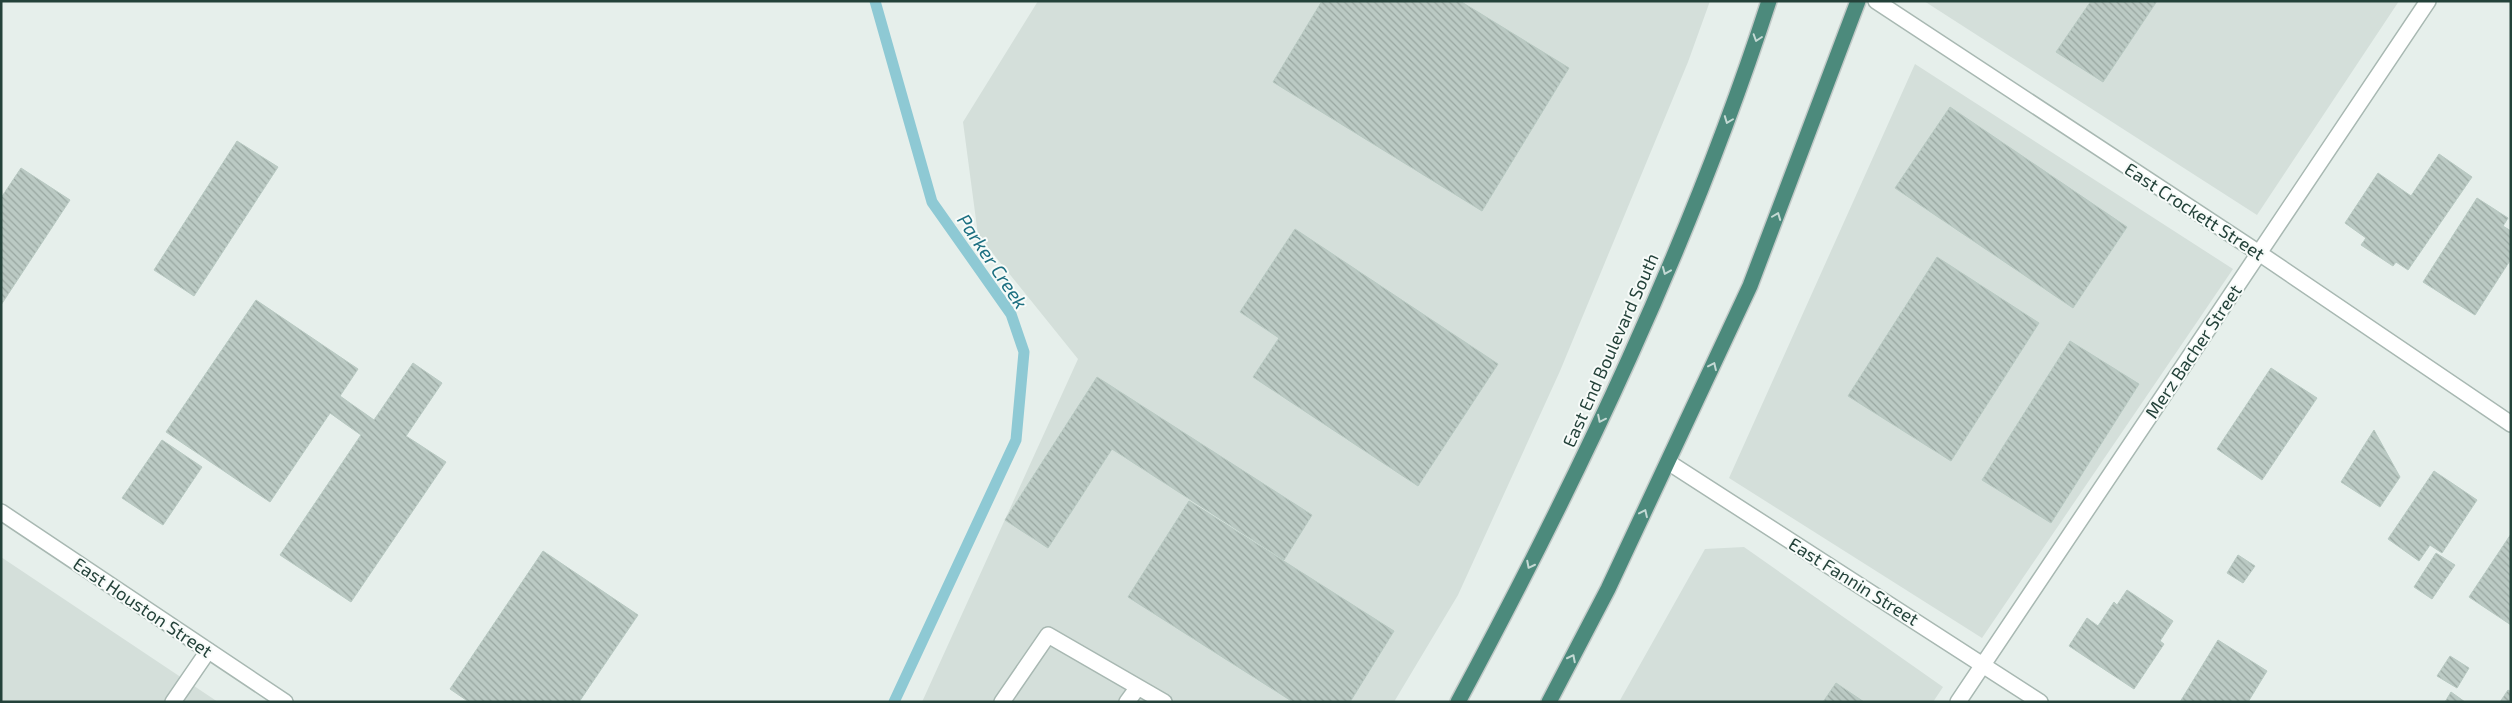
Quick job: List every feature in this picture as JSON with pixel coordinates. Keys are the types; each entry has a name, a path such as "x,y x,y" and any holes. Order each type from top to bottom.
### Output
{"highway":[{"name":"East End Boulevard South","path":"1458,702 1504,616 1612,396 1699,192 1745,75 1769,1"},
{"path":"1550,702 1608,589 1750,286 1858,1"}],"street":[{"name":"East Crockett Street","path":"1876,1 2259,253 2511,424"},
{"name":"Merz Bacher Street","path":"1958,702 2428,1"},
{"name":"East Fannin Street","path":"1668,462 1984,664 2040,702"},
{"name":"East Houston Street","path":"1,512 285,702"},
{"path":"1002,702 1048,636 1164,702"},
{"path":"173,702 208,651"},
{"path":"1127,702 1138,687"}],"shaded area":[{"path":"1038,1 1710,1 1688,62 1560,371 1458,595 1394,702 922,702 1078,359 978,235 963,122"},
{"path":"1924,1 2399,1 2257,215"},
{"path":"1915,64 2233,269 1982,638 1729,478"},
{"path":"1744,547 1943,687 1933,702 1619,702 1705,549"},
{"path":"1,557 218,702 1,702"}],"building":[{"path":"1322,1 1460,1 1569,68 1482,211 1273,82"},
{"path":"2091,1 2157,1 2103,82 2056,52"},
{"path":"1950,107 2127,227 2073,308 1895,188"},
{"path":"237,141 278,167 194,296 154,270"},
{"path":"2439,154 2472,177 2408,270 2396,262 2393,266 2361,245 2366,238 2345,223 2378,173 2411,196"},
{"path":"21,168 70,200 1,305 1,198"},
{"path":"2477,198 2508,218 2503,226 2511,231 2511,259 2475,315 2423,282"},
{"path":"1295,229 1498,364 1418,486 1253,377 1279,338 1240,312"},
{"path":"1937,257 2039,323 1951,461 1848,396"},
{"path":"256,300 358,369 340,396 374,420 413,363 442,383 406,436 446,462 351,602 280,555 361,435 330,413 270,502 166,432"},
{"path":"2070,341 2139,384 2051,523 1982,480"},
{"path":"2271,368 2317,398 2262,480 2217,449"},
{"path":"1097,377 1312,515 1284,560 1112,449 1048,548 1005,520"},
{"path":"2374,430 2400,477 2380,507 2341,482"},
{"path":"162,440 202,467 163,525 122,498"},
{"path":"2434,471 2477,500 2442,553 2430,545 2419,561 2388,539"},
{"path":"1189,501 1394,631 1350,702 1293,702 1128,597"},
{"path":"2511,534 2511,625 2469,597"},
{"path":"543,551 638,615 579,702 469,702 450,689"},
{"path":"2436,553 2455,565 2432,599 2414,587"},
{"path":"2238,555 2255,566 2243,583 2227,573"},
{"path":"2127,590 2173,621 2160,641 2164,644 2134,689 2069,646 2087,618 2098,626 2114,602 2117,605"},
{"path":"2218,640 2267,671 2248,702 2180,702"},
{"path":"2450,656 2469,668 2457,688 2437,676"},
{"path":"1836,683 1864,702 1823,702"},
{"path":"2508,690 2511,692 2511,702 2500,702"},
{"path":"2451,692 2465,702 2445,702"}],"waterway":[{"name":"Parker Creek","path":"875,1 932,202 1011,314 1024,352 1016,440 894,702"}]}
